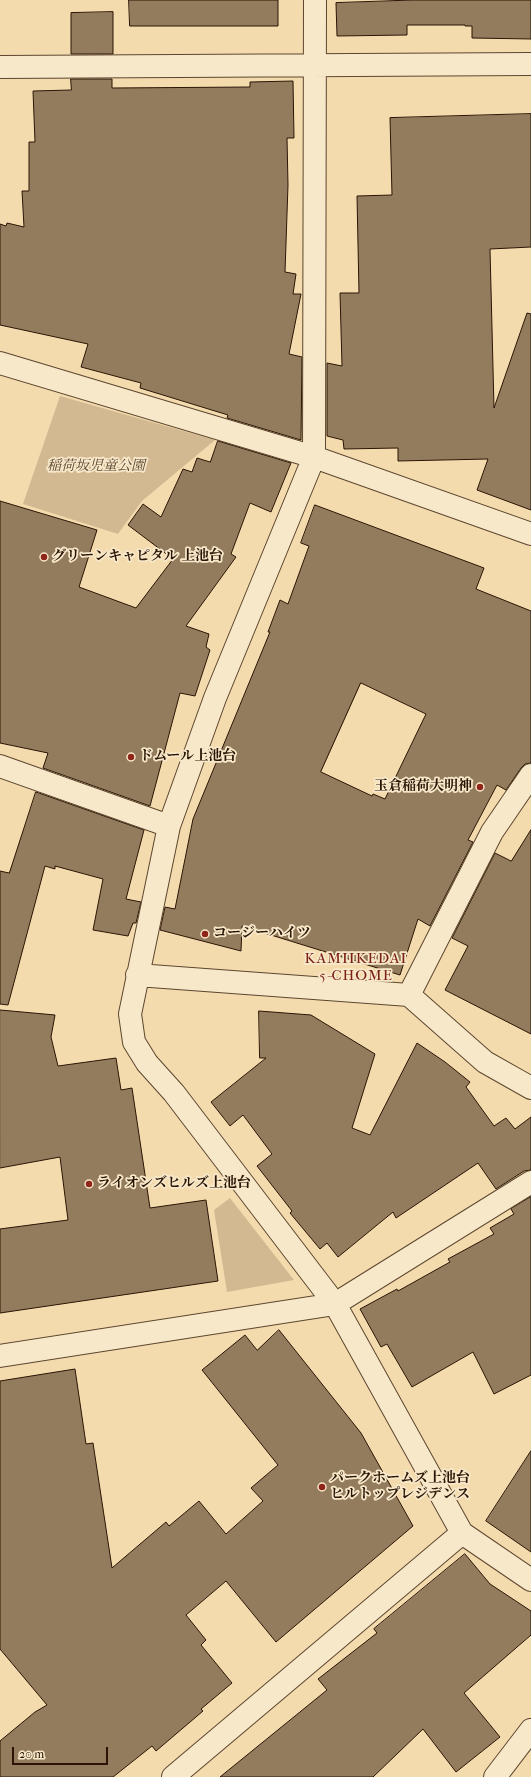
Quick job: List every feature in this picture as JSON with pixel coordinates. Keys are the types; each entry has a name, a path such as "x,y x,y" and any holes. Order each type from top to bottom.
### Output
{"street":[{"path":"315,0 314,458 215,698 169,826 130,1014 134,1042 147,1063 174,1093 335,1304 462,1533 531,1580"},
{"path":"0,66 531,64"},
{"path":"0,363 314,458 531,534"},
{"path":"0,766 169,826"},
{"path":"409,995 492,832 531,775"},
{"path":"137,975 409,995 486,1062 531,1088"},
{"path":"0,1356 335,1304 531,1182"},
{"path":"173,1777 462,1533"},
{"path":"495,1777 531,1730"}],"green space":[{"name":"稲荷坂児童公園","path":"60,396 215,440 142,501 118,534 23,504"},
{"path":"230,1198 294,1280 227,1292 214,1210"}],"building":[{"path":"129,0 278,0 278,26 130,26"},
{"path":"413,0 531,0 531,39 472,38 472,26 465,25 407,25 407,35 337,36 336,3"},
{"path":"113,12 113,54 71,54 71,13"},
{"path":"71,79 112,79 112,88 250,87 250,82 293,81 294,138 287,138 288,185 285,272 296,274 293,294 301,294 289,354 302,357 301,440 227,418 228,415 140,388 141,383 81,367 88,344 0,325 0,224 6,226 7,223 24,227 22,191 29,191 29,142 35,142 33,91 71,90"},
{"path":"531,114 531,247 490,249 494,408 527,313 531,314 531,510 477,490 488,459 398,461 398,448 344,449 343,440 327,436 327,363 342,366 340,293 359,293 357,196 392,195 390,118"},
{"path":"218,441 291,463 271,512 250,503 231,554 236,557 186,626 209,634 206,647 210,650 195,696 180,693 150,806 43,768 48,753 0,743 0,501 97,530 79,587 136,608 173,559 128,525 143,504 161,517 183,469 192,472 197,458 210,462"},
{"path":"315,505 484,568 476,589 531,611 531,763 525,764 521,768 506,790 497,785 468,840 473,842 430,926 418,919 400,975 242,926 241,951 160,930 165,907 175,909 193,819 270,632 268,632 280,600 288,604 309,546 301,543","holes":["361,683 426,714 385,799 373,794 372,796 321,772"]},
{"path":"36,792 144,830 126,899 141,902 136,923 133,923 128,936 93,930 103,879 55,866 55,869 45,866 8,1005 0,1004 0,871 9,873"},
{"path":"531,830 531,1034 445,990 468,946 452,938 495,853 511,861"},
{"name":"ライオンズヒルズ上池台","path":"0,1010 55,1015 51,1037 58,1066 116,1058 121,1090 132,1088 150,1208 206,1200 218,1281 0,1313 0,1229 68,1220 60,1157 0,1168"},
{"path":"259,1011 311,1015 375,1054 352,1128 370,1135 417,1043 445,1062 470,1082 466,1087 494,1126 506,1118 515,1129 531,1117 531,1170 524,1171 496,1189 478,1163 396,1218 393,1212 338,1257 327,1243 320,1249 290,1213 292,1211 257,1166 272,1154 243,1115 230,1126 211,1102 266,1058 260,1058"},
{"path":"531,1197 531,1375 494,1394 473,1352 412,1387 387,1344 381,1347 360,1309 397,1289 398,1291 450,1262 448,1259 494,1234 490,1228 514,1214 511,1209"},
{"path":"279,1330 361,1433 413,1526 276,1642 226,1581 186,1615 206,1640 201,1645 232,1683 201,1709 203,1711 156,1751 152,1746 113,1777 0,1777 0,1741 35,1712 47,1705 0,1649 0,1381 75,1369 86,1444 93,1443 112,1568 166,1522 169,1526 199,1501 226,1534 263,1501 251,1488 278,1465 202,1370 245,1335 257,1350"},
{"path":"531,1451 531,1552 486,1521"},
{"path":"465,1554 490,1584 531,1611 531,1635 464,1693 500,1737 456,1772 423,1729 373,1777 220,1777 327,1690 318,1679 377,1633 374,1629"}],"place":[{"name":"グリーンキャピタル 上池台","path":"44,557"},
{"name":"ドムール上池台","path":"131,757"},
{"name":"玉倉稲荷大明神","path":"480,787"},
{"name":"コージーハイツ","path":"205,934"},
{"name":"ライオンズヒルズ上池台","path":"89,1184"},
{"name":"パークホームズ上池台 ヒルトップレジデンス","path":"322,1487"}],"district":[{"name":"KAMIIKEDAI 5-CHOME","path":"356,968"}]}
